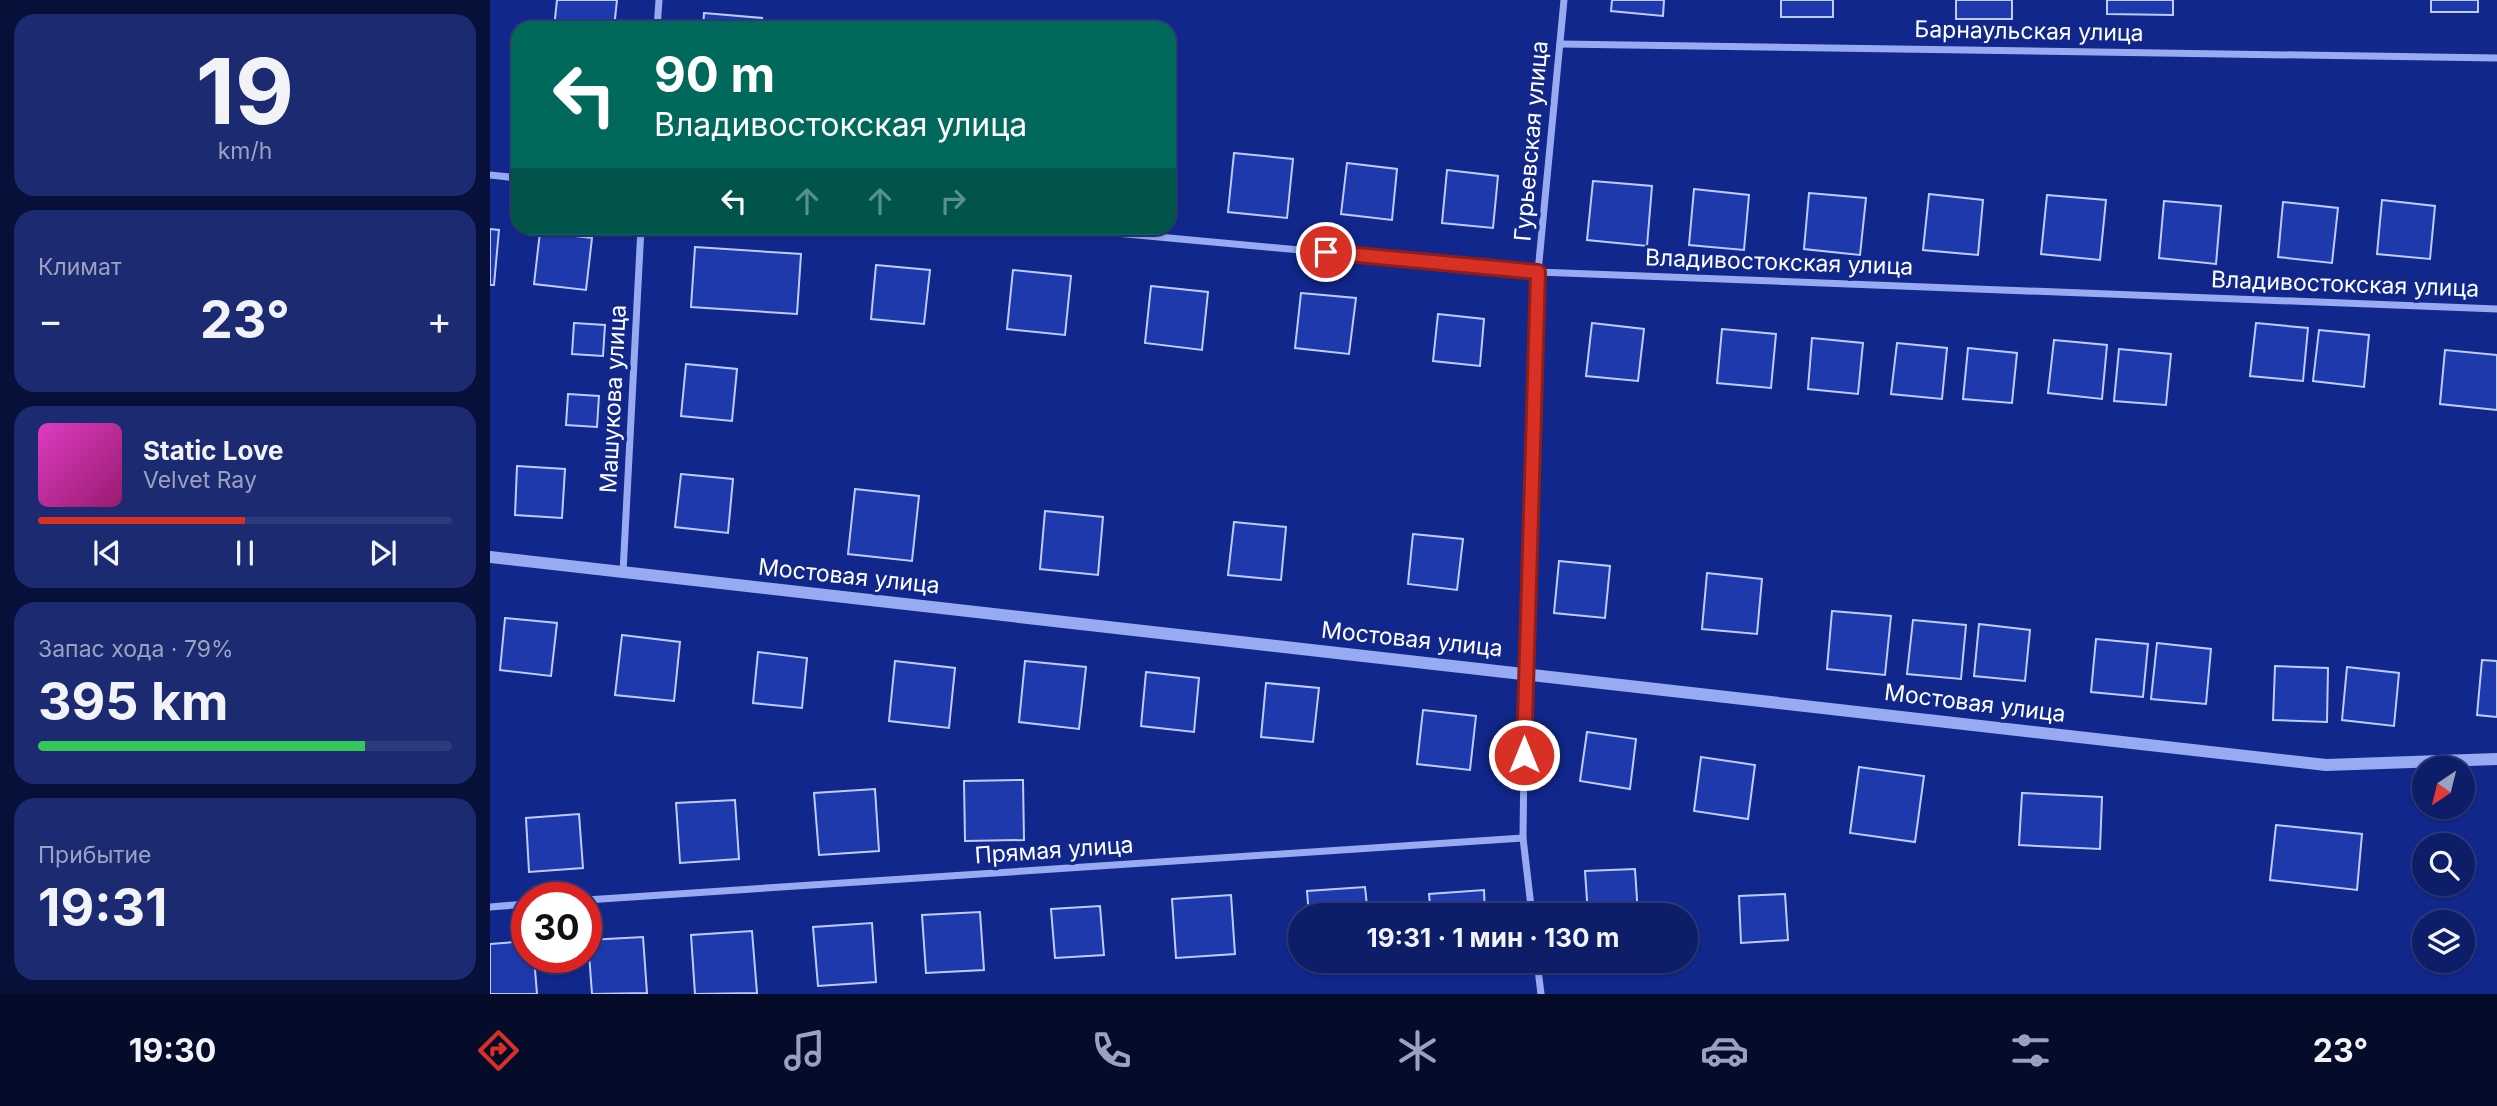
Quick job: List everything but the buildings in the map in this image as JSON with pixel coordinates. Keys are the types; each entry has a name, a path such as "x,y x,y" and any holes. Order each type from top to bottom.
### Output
{"street":[{"path":"658,21 659,0"},
{"name":"Гурьевская улица","path":"1531,903 1523,838 1525,673 1538,272 1564,0"},
{"name":"Барнаульская улица","path":"1560,44 2497,58"},
{"path":"490,175 511,177"},
{"name":"Машукова улица","path":"623,572 641,235"},
{"name":"Владивостокская улица","path":"1136,235 1538,272 2497,309"},
{"name":"Мостовая улица","path":"490,557 2326,765 2497,759"},
{"name":"Прямая улица","path":"602,899 1523,838"},
{"path":"490,907 511,905"},
{"path":"1538,973 1541,994"}],"route":[{"path":"1326,252 1538,272 1524,755"}]}
